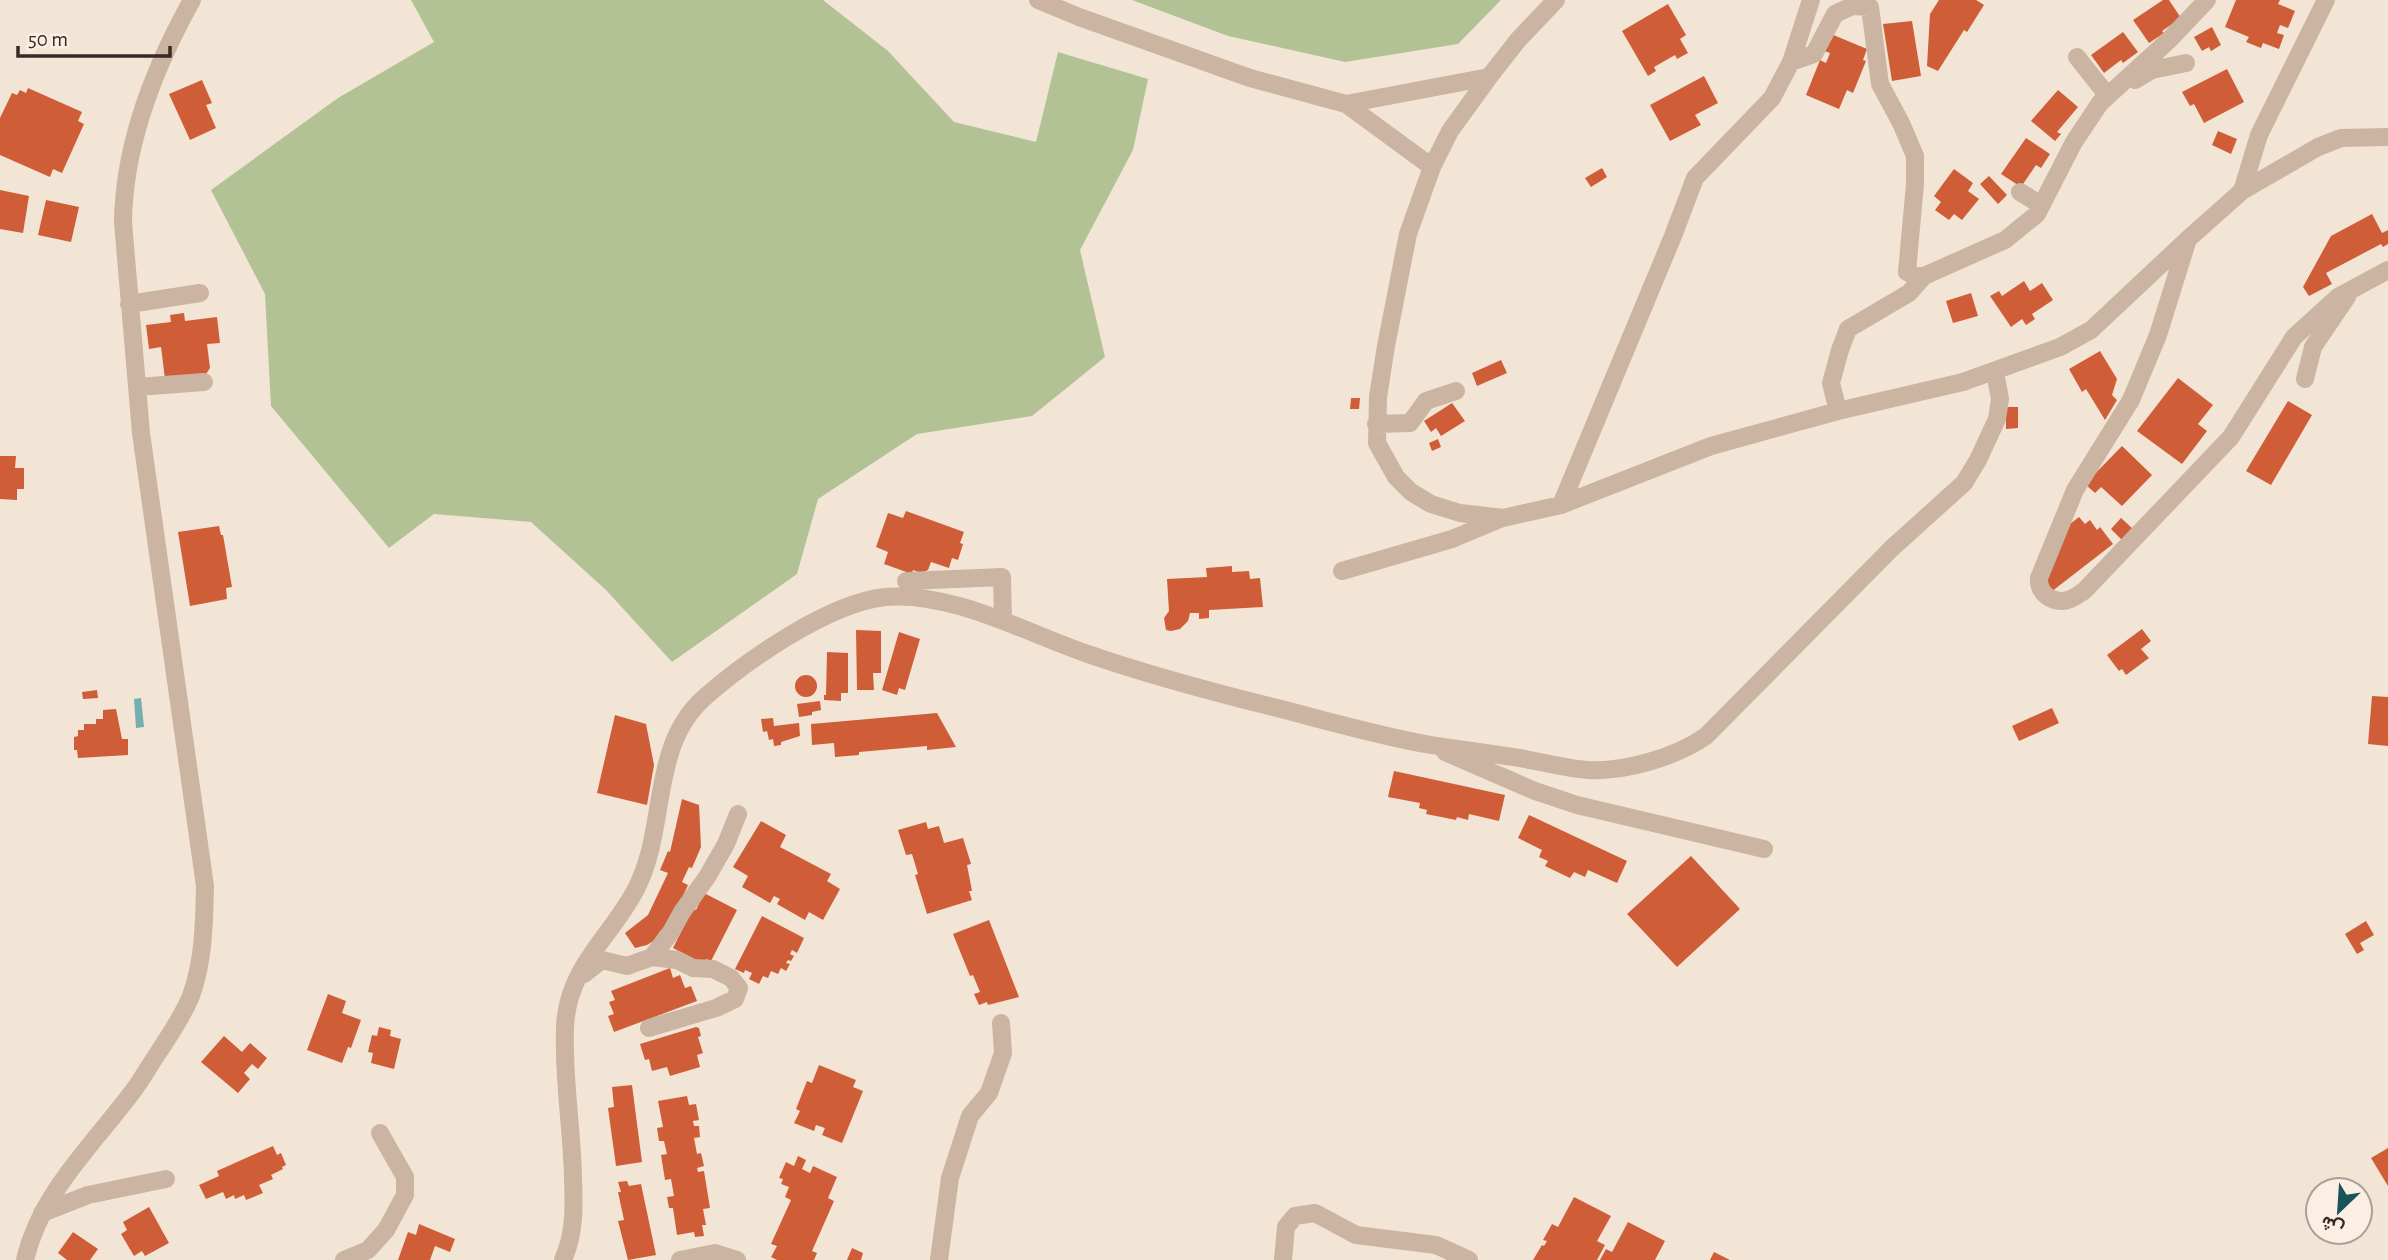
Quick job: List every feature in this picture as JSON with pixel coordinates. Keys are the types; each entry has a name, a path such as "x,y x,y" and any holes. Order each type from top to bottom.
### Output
{"street":[{"path":"25,1260 30,1240 42,1213 77,1160 136,1087 180,1019 197,978 203,950 205,886 153,528 137,387 123,222 123,197 130,152 171,37 192,0"},
{"path":"1038,0 1250,78 1346,104 1432,167"},
{"path":"1503,518 1460,513 1431,504 1411,492 1396,477 1385,459 1377,443 1376,424 1386,346 1408,234 1432,167 1450,131 1489,77 1518,40 1556,0"},
{"path":"1561,505 1695,177 1772,98 1791,62 1811,0"},
{"path":"1791,62 1814,54 1835,14 1854,3 1870,7 1880,84 1915,156 1907,272 1924,276 2005,240 2036,214 2074,142 2104,99 2169,40 2207,0"},
{"path":"2242,191 2259,135 2326,0"},
{"path":"2077,57 2104,99"},
{"path":"2104,99 2152,69 2186,63"},
{"path":"1346,104 1489,77"},
{"path":"1342,570 1452,540 1503,518 1561,505 1711,446 1838,411 1963,382 2060,347 2091,330 2242,191 2318,147 2341,138 2388,137"},
{"path":"2020,192 2041,205"},
{"path":"2188,239 2158,335 2132,400 2075,490 2039,578 2038,586 2043,594 2055,600 2067,600 2084,591 2231,437 2294,337 2338,297 2388,270"},
{"path":"1838,411 1831,383 1848,329 1909,293 1924,276"},
{"path":"2305,379 2313,347 2353,289"},
{"path":"129,304 200,293"},
{"path":"563,1260 571,1236 574,1213 573,1146 565,1027 569,1000 576,981 587,960 636,890 650,855 670,749 687,716 713,690 813,621 868,600 889,597 936,602 975,611 1083,652 1187,686 1429,745 1590,770 1636,765 1689,748 1715,728 1892,548 1964,483 1997,419 2000,399 1995,372"},
{"path":"137,387 204,382"},
{"path":"1376,424 1410,423 1426,401 1456,391"},
{"path":"906,581 1002,577 1003,621"},
{"path":"1429,745 1474,766 1577,805 1764,849"},
{"path":"652,957 707,877 726,844 738,814"},
{"path":"576,981 602,960 627,965 652,957 677,960 693,968 713,969 731,978 739,988 735,999 716,1008 649,1028"},
{"path":"939,1260 950,1178 970,1116 989,1093 1003,1054 1001,1023"},
{"path":"344,1260 368,1250 386,1230 405,1195 405,1177 380,1133"},
{"path":"42,1213 88,1195 166,1179"},
{"path":"1283,1260 1286,1227 1294,1216 1315,1213 1356,1235 1436,1245 1469,1260"},
{"path":"680,1260 715,1253 737,1260"}],"green space":[{"path":"411,0 823,0 888,51 954,122 1036,142 1058,52 1148,79 1133,150 1080,250 1105,357 1032,416 917,434 818,499 797,574 672,662 606,590 531,522 434,514 389,548 271,406 265,294 211,190 338,98 434,42"},
{"path":"1132,0 1501,0 1458,44 1345,62 1228,36"}],"water":[{"path":"141,698 144,727 136,728 134,699"}],"building":[{"path":"1939,0 1976,0 1984,5 1967,32 1964,30 1938,71 1927,66 1930,14"},
{"path":"2163,0 2169,0 2181,18 2149,43 2133,20"},
{"path":"2236,0 2280,0 2278,4 2295,11 2288,28 2280,25 2277,33 2284,35 2279,49 2263,43 2261,48 2246,42 2249,37 2225,27"},
{"path":"1668,4 1686,35 1680,39 1688,53 1677,59 1675,55 1654,67 1656,71 1648,76 1622,31"},
{"path":"1912,21 1921,76 1892,81 1883,24"},
{"path":"2212,27 2221,45 2211,51 2209,47 2202,51 2194,37"},
{"path":"2123,32 2138,52 2123,63 2121,60 2104,73 2091,55"},
{"path":"1831,34 1867,49 1863,60 1866,61 1853,93 1847,90 1839,109 1806,95 1820,60 1826,63 1830,53 1824,51"},
{"path":"2227,69 2244,102 2204,123 2194,104 2190,106 2182,92"},
{"path":"1704,76 1718,103 1695,115 1701,125 1670,141 1650,105"},
{"path":"202,80 212,103 206,105 216,128 190,140 169,94"},
{"path":"28,88 82,112 78,121 84,124 62,173 53,169 50,177 0,155 0,118 12,93 17,95 20,90 26,93"},
{"path":"2058,90 2078,107 2057,132 2061,134 2055,141 2031,121"},
{"path":"2218,131 2237,139 2231,154 2212,145"},
{"path":"2026,138 2050,154 2041,168 2036,165 2021,187 2001,174"},
{"path":"1602,168 1607,177 1591,187 1585,178"},
{"path":"1954,169 1973,183 1968,191 1979,199 1962,220 1954,214 1949,220 1935,210 1941,202 1934,196"},
{"path":"1989,176 2007,195 1998,204 1980,184"},
{"path":"0,190 29,196 23,233 0,229"},
{"path":"46,200 79,207 71,242 38,235"},
{"path":"2372,214 2382,233 2388,230 2388,244 2383,247 2381,244 2326,273 2332,284 2309,296 2303,287 2331,236"},
{"path":"2024,281 2030,291 2042,283 2053,300 2032,314 2035,319 2026,325 2022,319 2011,327 1990,296 1999,291 2002,296"},
{"path":"1971,293 1978,316 1953,323 1946,301"},
{"path":"184,313 185,321 217,317 220,343 207,344 210,368 206,374 165,379 161,347 149,349 146,325 171,322 170,315"},
{"path":"2100,351 2117,379 2112,395 2117,400 2105,420 2086,389 2082,392 2069,369"},
{"path":"1501,360 1507,373 1477,386 1472,373"},
{"path":"2178,378 2213,405 2198,424 2207,431 2182,464 2137,431"},
{"path":"1351,398 1360,398 1359,409 1350,409"},
{"path":"2288,401 2312,415 2271,485 2246,471"},
{"path":"1452,403 1465,421 1441,436 1436,428 1431,432 1424,421"},
{"path":"2006,407 2018,407 2018,428 2006,429"},
{"path":"1438,439 1441,447 1432,451 1429,443"},
{"path":"2122,446 2152,475 2122,506 2101,487 2095,493 2085,484"},
{"path":"0,456 16,456 15,468 24,468 24,489 17,489 17,500 0,499"},
{"path":"906,511 964,532 958,560 952,558 949,568 931,562 928,570 921,573 913,570 912,574 884,564 888,552 876,547 888,513 903,518"},
{"path":"2079,517 2085,524 2090,520 2097,530 2100,527 2113,544 2051,592 2044,589 2066,527"},
{"path":"2121,518 2133,529 2123,541 2111,529"},
{"path":"219,526 232,587 226,588 227,599 190,606 178,532"},
{"path":"1232,566 1232,572 1249,571 1250,579 1260,578 1263,607 1209,610 1209,618 1199,619 1199,613 1190,613 1188,621 1180,629 1166,630 1164,618 1169,611 1167,579 1207,577 1206,568"},
{"path":"2142,629 2151,641 2141,649 2149,658 2126,675 2122,669 2119,671 2107,655"},
{"path":"856,630 881,631 881,673 873,673 874,690 857,690"},
{"path":"899,632 920,639 905,690 899,688 897,695 882,690"},
{"path":"827,652 848,653 848,693 841,693 841,701 824,700"},
{"path":"806,675 814,678 817,686 814,694 806,697 798,694 795,686 798,678"},
{"path":"97,690 98,698 83,699 82,692"},
{"path":"2372,696 2388,697 2388,746 2368,744"},
{"path":"820,701 821,710 799,717 797,704"},
{"path":"2052,708 2059,723 2019,741 2012,726"},
{"path":"116,709 122,739 128,739 128,755 78,758 77,750 74,750 74,737 78,736 78,730 84,730 84,724 96,724 96,719 103,719 103,710"},
{"path":"937,713 956,747 927,750 927,746 859,752 859,755 835,757 834,743 812,745 811,724"},
{"path":"615,715 646,724 654,765 647,805 597,793"},
{"path":"773,718 774,726 799,723 800,736 774,746 767,731 763,732 761,719"},
{"path":"1394,771 1505,795 1499,821 1469,814 1468,820 1457,817 1456,820 1426,814 1427,810 1419,808 1420,803 1388,797"},
{"path":"682,799 699,805 701,847 692,868 689,867 682,882 688,885 666,933 661,930 655,940 635,948 625,933 648,915 668,873 660,870 668,851 670,852"},
{"path":"1529,815 1627,861 1617,883 1588,870 1585,877 1574,872 1570,878 1545,866 1548,861 1539,857 1542,850 1518,838"},
{"path":"761,821 786,835 780,847 831,874 827,881 840,889 823,920 809,912 805,920 777,904 780,899 774,896 770,903 742,887 748,876 733,867"},
{"path":"926,822 928,829 939,826 944,843 963,838 971,864 967,865 972,891 969,891 972,900 927,914 915,875 918,874 912,854 906,855 898,830"},
{"path":"1691,856 1740,909 1677,967 1627,914"},
{"path":"704,893 737,910 711,961 706,959 704,964 673,948 693,908 696,910"},
{"path":"762,916 804,938 797,953 792,950 790,954 794,956 786,963 790,964 786,971 781,968 778,974 771,971 768,978 763,976 759,984 749,979 752,973 735,969"},
{"path":"989,920 1019,997 979,1005 974,994 980,992 973,975 970,976 953,934"},
{"path":"2366,921 2374,935 2360,943 2364,950 2357,954 2345,934"},
{"path":"670,968 673,978 680,975 685,988 691,986 697,1001 614,1032 608,1016 614,1014 609,1002 615,1000 611,991"},
{"path":"328,994 346,1001 342,1013 361,1020 351,1048 348,1047 342,1063 307,1050"},
{"path":"379,1027 391,1030 390,1036 401,1039 394,1069 371,1063 373,1053 368,1052 372,1035 377,1036"},
{"path":"699,1028 701,1036 698,1037 703,1053 697,1055 700,1067 670,1076 667,1067 652,1071 649,1059 645,1060 640,1044"},
{"path":"224,1036 242,1052 250,1043 267,1058 258,1069 252,1064 244,1073 250,1079 238,1093 201,1062"},
{"path":"819,1065 856,1080 853,1087 863,1091 842,1143 822,1135 825,1128 816,1125 814,1131 794,1123 800,1111 796,1109 807,1081 812,1083"},
{"path":"632,1085 642,1162 616,1166 608,1108 614,1107 612,1087"},
{"path":"687,1096 689,1105 696,1104 699,1120 693,1121 694,1126 699,1126 700,1137 694,1138 697,1154 701,1153 704,1166 697,1168 698,1172 704,1171 710,1208 703,1209 706,1225 702,1225 704,1236 695,1237 694,1232 677,1235 673,1208 669,1208 667,1197 674,1196 671,1179 665,1180 661,1155 667,1154 664,1141 659,1141 657,1128 663,1127 658,1101"},
{"path":"273,1146 277,1155 281,1153 286,1165 271,1175 273,1179 259,1185 263,1193 246,1200 244,1195 235,1199 234,1195 226,1199 223,1192 206,1199 199,1185 219,1176 217,1171"},
{"path":"2388,1148 2388,1186 2371,1158"},
{"path":"798,1156 806,1160 802,1169 810,1173 813,1166 837,1177 828,1198 834,1201 812,1251 817,1253 814,1260 777,1260 771,1257 777,1246 771,1244 791,1200 785,1197 789,1187 781,1184 783,1179 779,1178 786,1162 794,1166"},
{"path":"627,1181 629,1186 641,1184 656,1255 628,1260 618,1221 624,1220 618,1182"},
{"path":"1574,1197 1611,1216 1597,1241 1605,1245 1597,1260 1533,1260 1547,1241 1543,1240 1552,1224 1558,1227"},
{"path":"149,1207 169,1243 145,1256 142,1251 134,1256 121,1234 127,1230 123,1222"},
{"path":"1628,1222 1665,1241 1655,1260 1600,1260 1606,1249 1612,1252"},
{"path":"419,1224 455,1239 450,1252 435,1246 430,1260 398,1260 408,1232 416,1235"},
{"path":"73,1232 98,1249 90,1260 67,1260 58,1253"},
{"path":"852,1248 863,1253 861,1260 847,1260"},
{"path":"1714,1252 1730,1260 1710,1260"}]}
